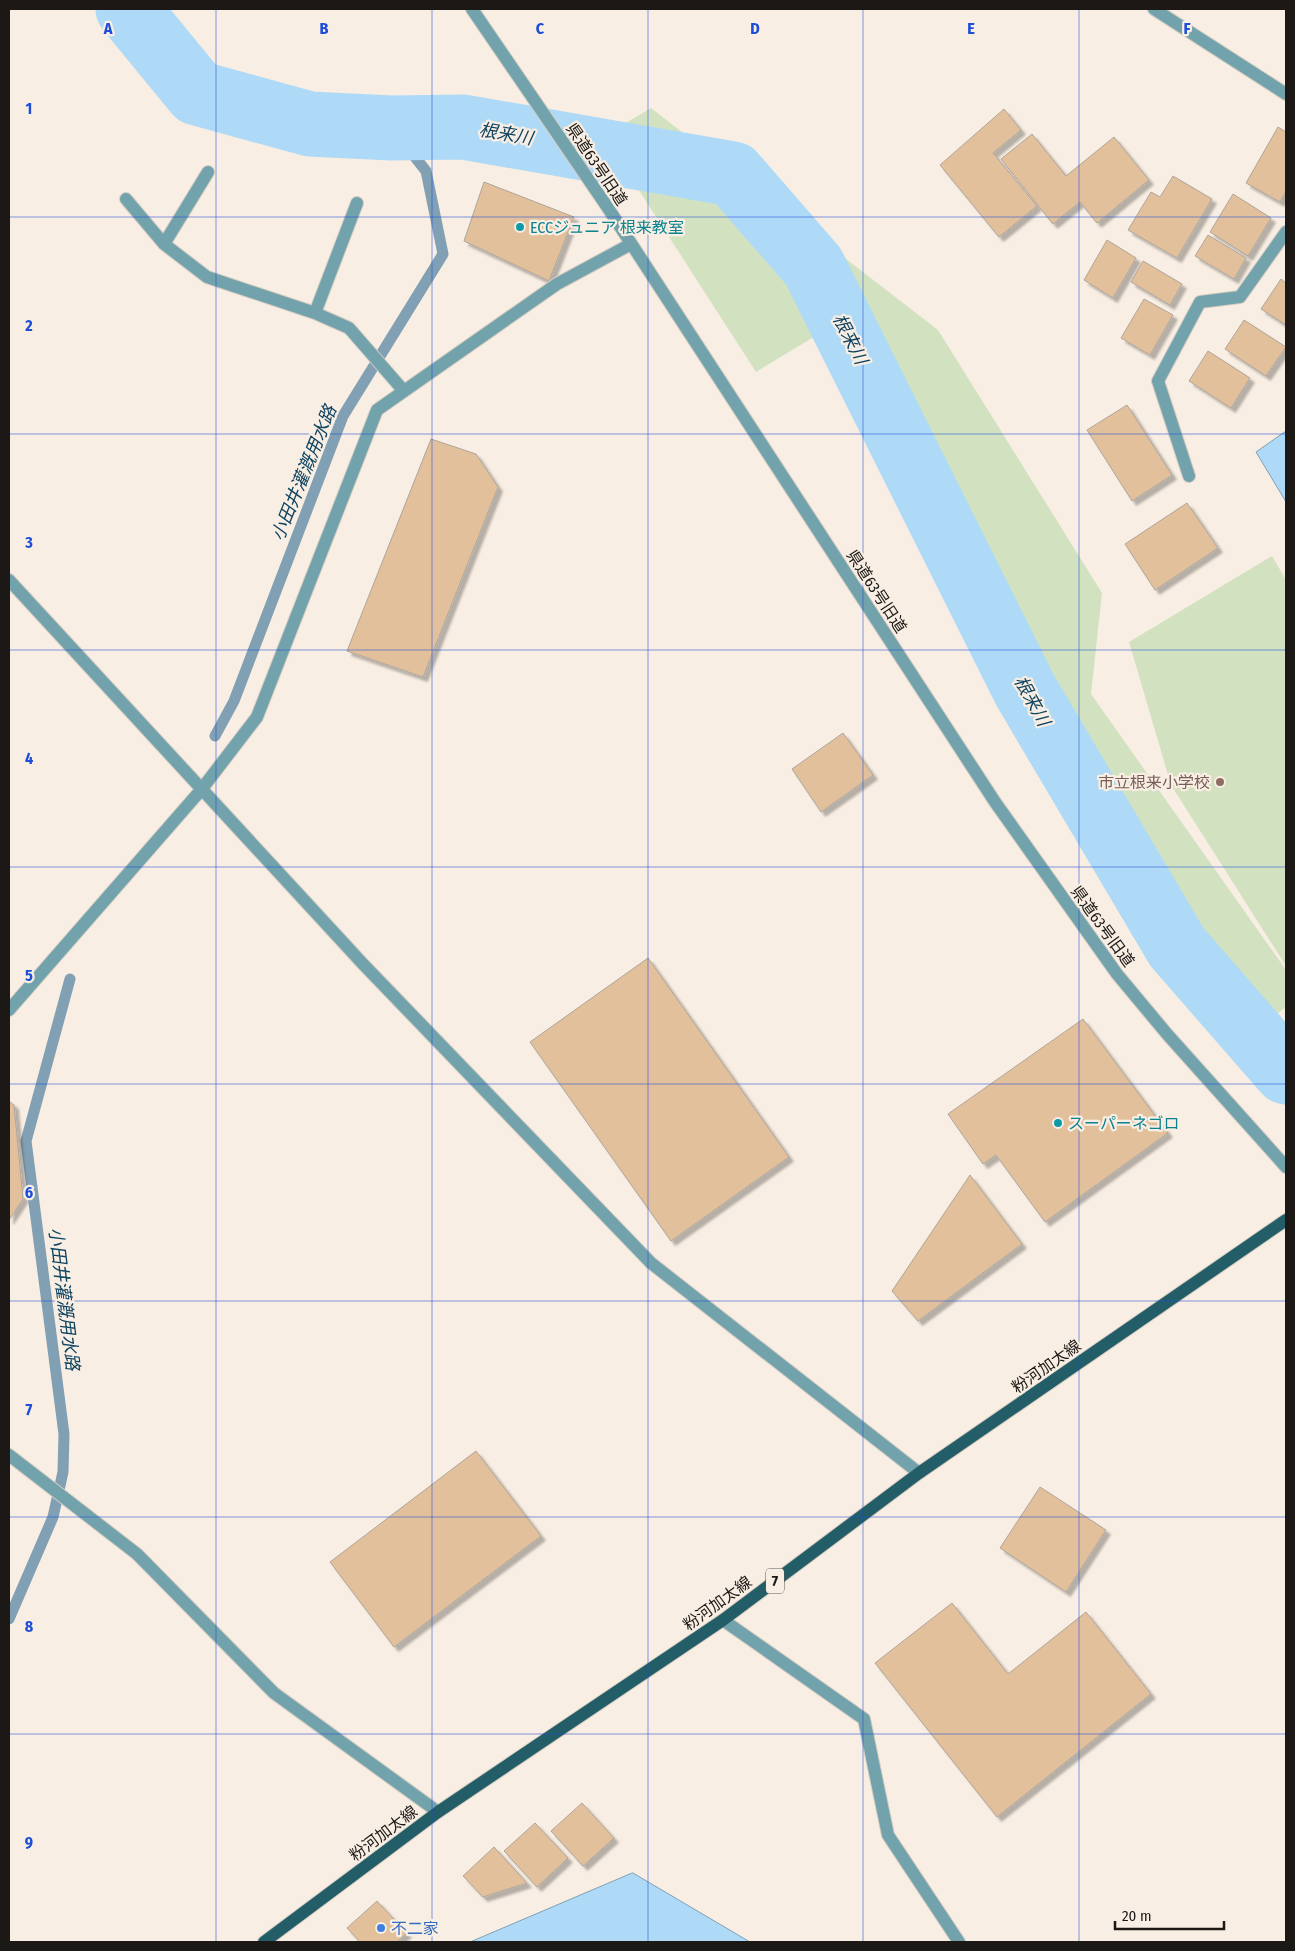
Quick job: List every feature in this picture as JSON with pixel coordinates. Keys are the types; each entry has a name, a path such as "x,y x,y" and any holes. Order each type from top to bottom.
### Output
{"main road":[{"name":"粉河加太線","path":"264,1942 438,1812 723,1620 919,1473 1286,1220"}],"street":[{"name":"県道63号旧道","path":"472,9 608,208 989,794 1022,841 1117,974 1166,1034 1286,1167"},
{"path":"1154,9 1286,94"},
{"path":"164,244 208,172"},
{"path":"126,199 164,244 207,277 315,313 349,328 403,390"},
{"path":"315,313 357,203"},
{"path":"1189,476 1158,382 1200,302 1240,297 1286,232"},
{"path":"9,1010 201,790 257,717 377,410 556,284 631,244"},
{"path":"9,580 363,964 651,1263 919,1473"},
{"path":"9,1456 137,1554 274,1693 438,1812"},
{"path":"723,1620 864,1719 888,1835 959,1942"}],"green space":[{"path":"651,108 938,330 1102,593 1091,694 1286,970 1286,1007 1262,1026 1170,916 1033,665 945,465 884,354 812,338 756,372 604,136"},
{"name":"市立根来小学校","path":"1272,556 1286,580 1286,966 1171,785 1129,642"}],"water":[{"path":"1286,431 1286,502 1256,452"},
{"path":"632,1873 750,1942 470,1942"}],"building":[{"path":"1004,109 1021,130 993,153 1037,206 999,237 940,165"},
{"path":"1278,127 1286,132 1286,191 1280,202 1246,183"},
{"path":"1032,134 1066,176 1114,137 1149,180 1097,223 1080,202 1053,224 1001,159"},
{"path":"1173,176 1212,199 1177,258 1128,230 1151,192 1160,197"},
{"name":"ECCジュニア 根来教室","path":"484,182 574,217 549,281 464,241"},
{"path":"1233,194 1271,218 1248,256 1210,232"},
{"path":"1208,235 1246,258 1234,279 1195,256"},
{"path":"1107,240 1136,258 1113,298 1084,280"},
{"path":"1143,261 1182,284 1170,305 1131,282"},
{"path":"1281,279 1286,283 1286,325 1261,309"},
{"path":"1144,299 1173,315 1150,355 1121,338"},
{"path":"1244,320 1286,347 1266,376 1225,349"},
{"path":"1208,351 1250,378 1231,408 1189,381"},
{"path":"1127,405 1172,475 1132,501 1087,430"},
{"path":"431,439 476,454 498,487 423,677 347,651"},
{"path":"1187,503 1218,548 1155,590 1125,544"},
{"path":"843,733 873,775 821,812 792,769"},
{"path":"648,958 789,1157 671,1241 530,1042"},
{"name":"スーパーネゴロ","path":"1083,1019 1168,1133 1045,1222 996,1155 983,1164 948,1114"},
{"path":"9,1101 14,1105 23,1199 9,1220"},
{"path":"970,1175 1022,1244 918,1321 892,1291"},
{"path":"476,1451 541,1536 394,1647 330,1562"},
{"path":"1040,1487 1106,1530 1066,1592 1000,1548"},
{"path":"952,1603 1008,1674 1086,1612 1151,1694 997,1817 875,1663"},
{"path":"582,1803 614,1838 583,1866 551,1831"},
{"path":"535,1823 568,1858 537,1887 504,1851"},
{"path":"494,1847 527,1883 483,1897 463,1876"},
{"path":"377,1901 407,1933 397,1942 360,1942 347,1928"}],"waterway":[{"name":"根来川","path":"128,9 197,93 310,124 392,128 463,127 733,174 813,266 1025,690 1177,947 1286,1072"},
{"name":"小田井灌漑用水路","path":"215,736 234,701 343,416 443,254 426,171 392,128"},
{"name":"小田井灌漑用水路","path":"9,1619 53,1517 63,1472 64,1434 26,1141 70,979"}],"place":[{"name":"ECCジュニア 根来教室","path":"520,227"},
{"name":"市立根来小学校","path":"1220,782"},
{"name":"スーパーネゴロ","path":"1058,1123"},
{"name":"不二家","path":"381,1928"}]}
